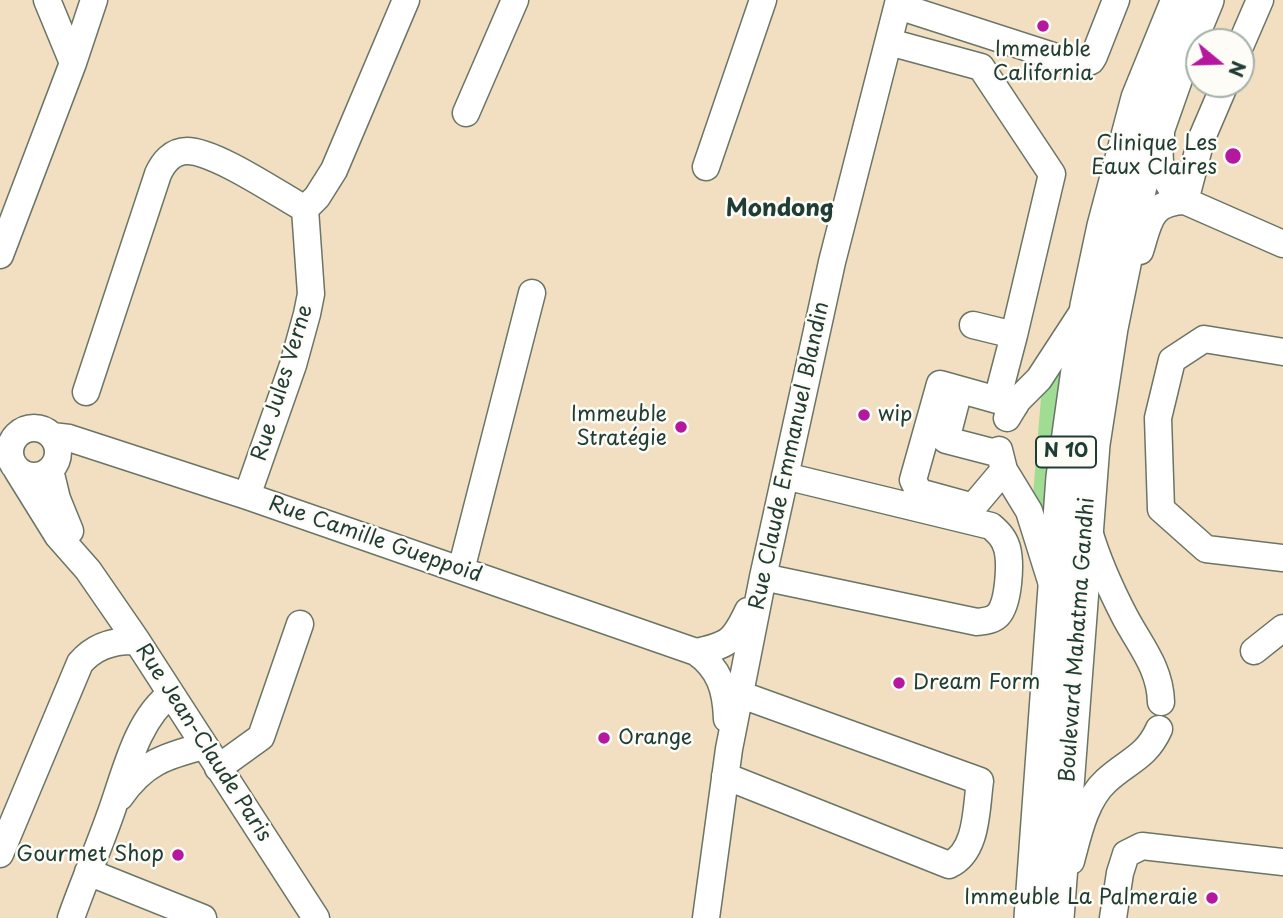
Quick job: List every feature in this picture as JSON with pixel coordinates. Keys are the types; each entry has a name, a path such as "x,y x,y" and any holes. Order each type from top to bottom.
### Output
{"main road":[{"name":"Boulevard Mahatma Gandhi","path":"1048,916 1055,595 1063,477 1087,306 1104,226 1138,98 1178,0"},
{"name":"Boulevard Mahatma Gandhi","path":"1048,916 1093,444 1111,327 1143,171 1181,63 1207,0"}],"street":[{"path":"47,0 73,63"},
{"path":"0,255 94,0"},
{"path":"86,392 158,174 169,158 187,151 200,154 225,164 305,209 317,197 334,170 406,0"},
{"path":"466,113 515,0"},
{"path":"706,167 763,0"},
{"path":"898,3 1082,65 1091,61 1094,56 1116,0"},
{"path":"1248,28 1260,0"},
{"name":"Rue Claude Emmanuel Blandin","path":"706,918 729,749 763,577 832,262 898,3"},
{"path":"889,41 981,68 1052,174 1014,335 1006,408"},
{"path":"1181,63 1161,134 1160,169 1165,181 1185,201 1283,244"},
{"path":"1185,201 1202,140 1219,98"},
{"path":"1102,384 1150,220 1162,205 1185,201"},
{"name":"Rue Jules Verne","path":"247,496 293,365 307,314 311,294 305,209"},
{"path":"461,570 532,293"},
{"path":"1006,408 1040,379 1087,306"},
{"path":"973,325 1014,335"},
{"path":"1283,352 1204,339 1172,359 1158,418 1161,509 1206,549 1283,558"},
{"path":"1001,458 977,502 970,506 919,492 913,481 936,438 949,387 1006,408"},
{"name":"Rue Camille Gueppoid","path":"0,419 69,438 247,496 696,652 706,659 722,683 729,749"},
{"path":"41,432 58,450 55,464 44,474 30,476 9,452 15,436 41,432"},
{"path":"936,438 1001,458 1029,510 1055,595"},
{"name":"Rue Jean-Claude Paris","path":"9,452 58,536 88,570 137,641 316,918"},
{"name":"Rue Jean-Claude Paris","path":"50,470 57,499 88,570"},
{"path":"696,652 727,644 734,638 763,577 977,622 989,621 998,615 1005,603 1009,570 1008,549 1002,535 991,526 785,476"},
{"path":"1087,523 1102,571 1153,664 1160,687 1161,702"},
{"path":"218,768 261,737 300,624"},
{"path":"1254,651 1283,628"},
{"path":"0,854 80,663 95,650 106,645 137,641"},
{"path":"71,918 128,760 158,704 171,694"},
{"path":"725,776 949,865 955,862 973,836 980,781 739,694"},
{"path":"1048,916 1078,834 1098,789 1152,745 1159,729"},
{"path":"113,807 134,777 157,761 204,746"},
{"path":"1113,918 1120,873 1126,854 1132,849 1142,846 1283,862"},
{"path":"88,872 203,918"}],"green space":[{"path":"1063,357 1046,538 1033,495 1042,386"}],"place":[{"name":"Immeuble California","path":"1043,26"},
{"name":"Clinique Les Eaux Claires","path":"1233,156"},
{"name":"wip","path":"864,415"},
{"name":"Immeuble Stratégie","path":"681,427"},
{"name":"Dream Form","path":"899,683"},
{"name":"Orange","path":"604,738"},
{"name":"Gourmet Shop","path":"178,855"},
{"name":"Immeuble La Palmeraie","path":"1212,898"}],"district":[{"name":"Mondong","path":"780,209"}]}
